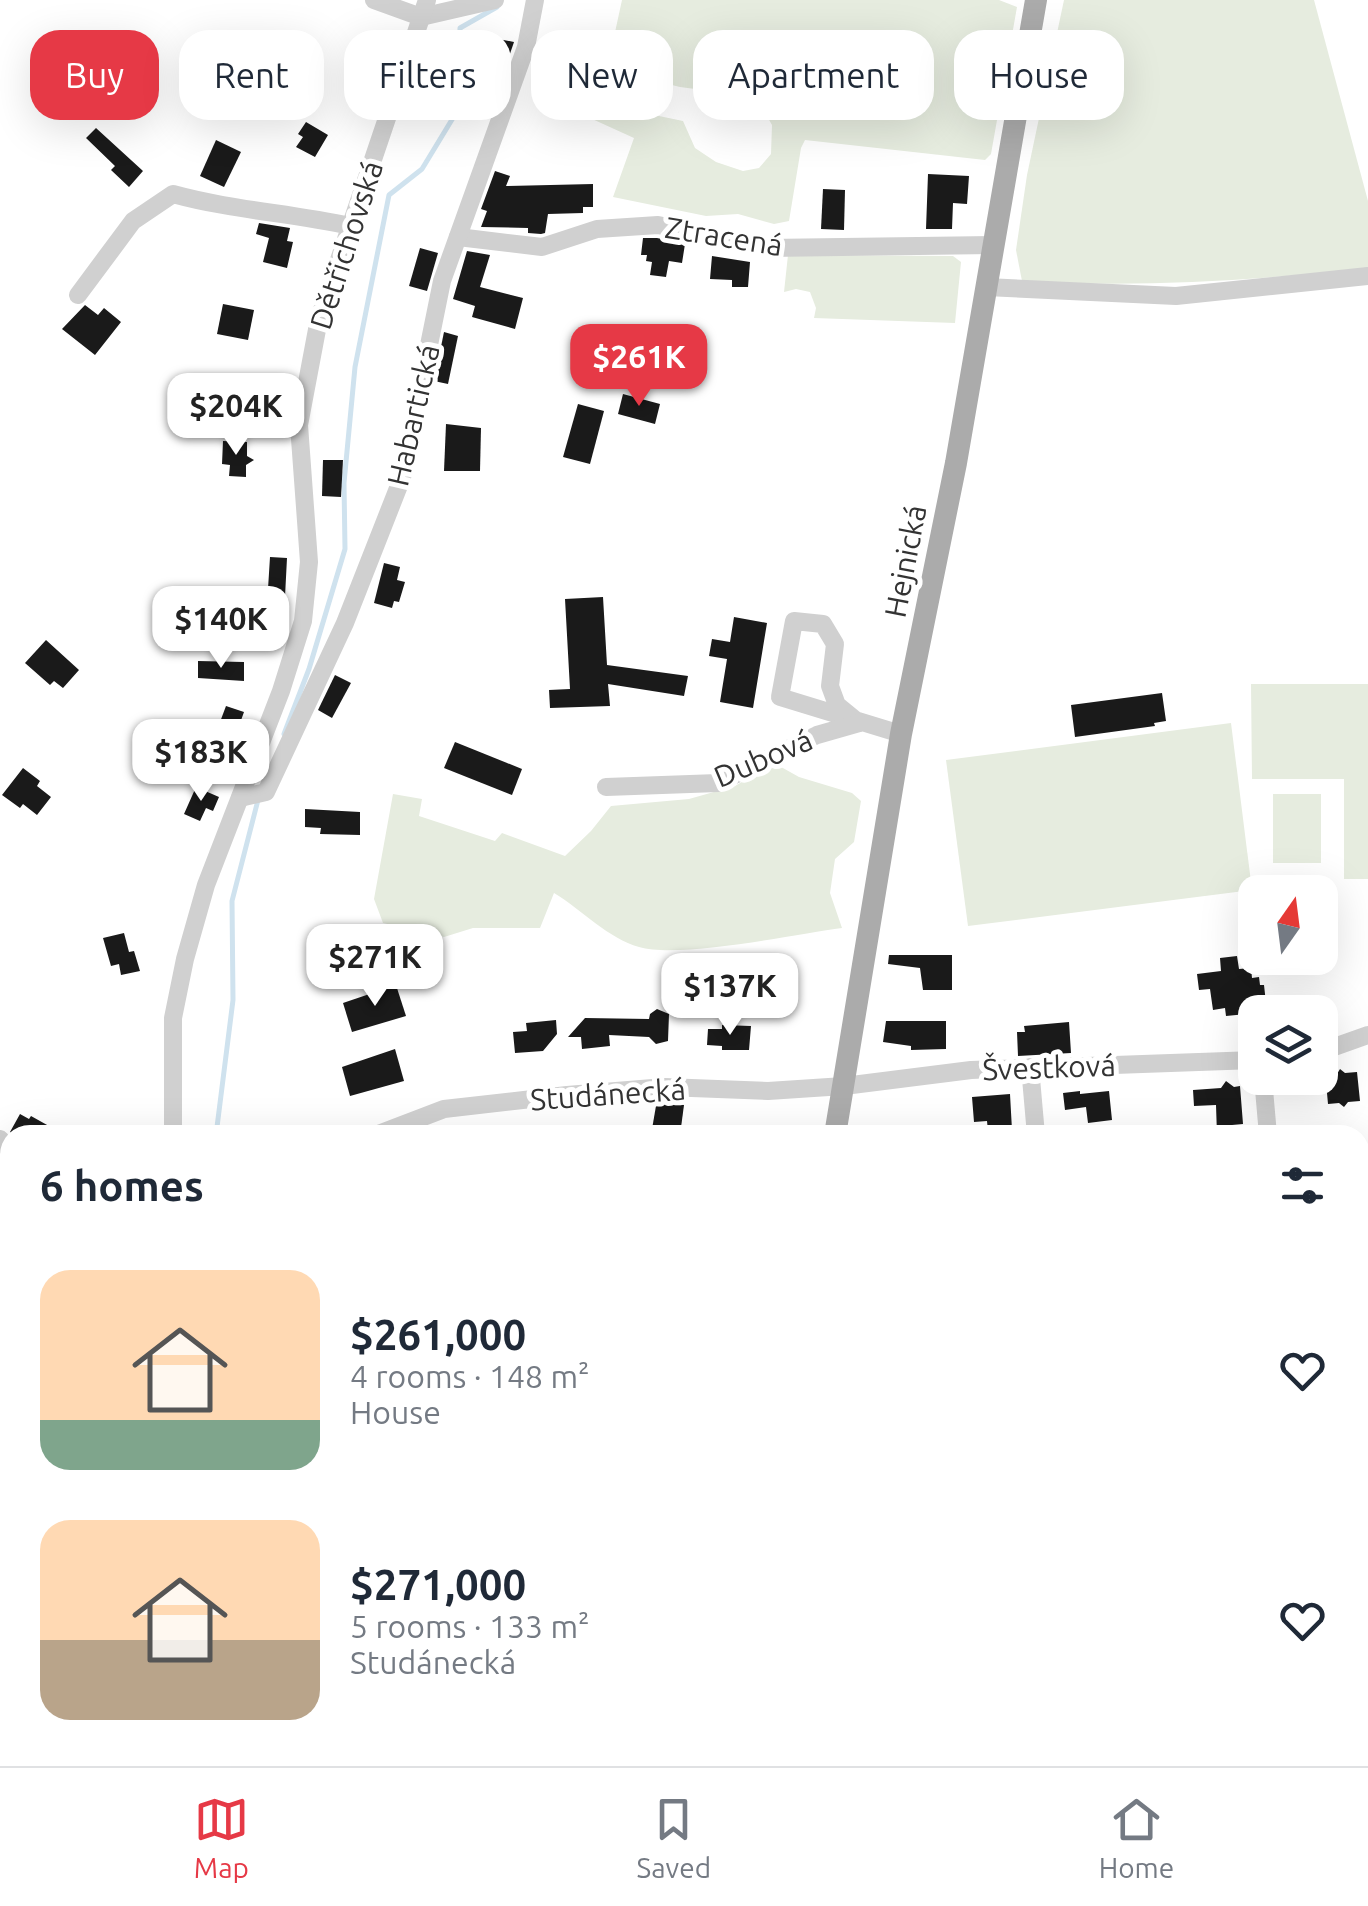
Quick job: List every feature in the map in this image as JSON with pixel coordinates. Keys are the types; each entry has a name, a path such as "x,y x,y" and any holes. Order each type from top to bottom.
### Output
{"main road":[{"name":"Hejnická","path":"838,1125 900,734 956,463 1036,0"}],"street":[{"path":"374,0 424,9 496,0"},
{"name":"Habartická","path":"240,798 266,792 345,623 402,478 442,281 526,48 535,0"},
{"name":"Dětřichovská","path":"173,1125 173,1018 184,959 206,885 281,691 303,621 309,562 299,425 319,320 424,9"},
{"path":"78,295 133,222 173,194 220,206 296,214 350,226"},
{"name":"Ztracená","path":"458,237 542,247 597,229 658,225 767,248 993,246"},
{"path":"986,287 1176,296 1368,276"},
{"path":"859,723 837,705 830,686 835,644 823,624 794,621 780,697 859,723 900,734"},
{"name":"Dubová","path":"606,787 718,783 818,735 859,723"},
{"path":"1338,1046 1368,1035"},
{"name":"Švestková","path":"844,1086 971,1070 1238,1061"},
{"path":"1030,1067 1035,1125"},
{"name":"Studánecká","path":"402,1125 444,1109 567,1095 664,1087 768,1091 844,1086"},
{"path":"1265,1095 1267,1125"}],"shaded area":[{"path":"622,0 999,0 1017,7 1013,30 954,30 954,120 997,120 991,154 985,160 805,140 789,221 774,224 738,214 706,216 613,197 634,138 594,120 683,121 695,148 716,162 743,171 759,168 771,154 769,120 934,120 934,30 693,30 693,89 673,85 673,30 615,30"},
{"path":"1064,0 1314,0 1368,201 1368,269 1195,282 1022,281 1016,250 1039,120 1124,120 1124,30 1058,30"},
{"path":"788,255 953,256 961,262 955,323 814,318 816,308 810,292 784,292"},
{"path":"1251,684 1368,684 1368,879 1344,879 1344,779 1252,779"},
{"path":"1231,723 1250,875 1238,875 1238,892 968,926 946,760"},
{"path":"774,763 799,777 852,793 861,801 854,842 835,859 830,893 842,928 709,948 658,950 617,938 554,893 540,928 473,928 444,937 383,923 374,899 393,794 422,799 419,816 495,841 502,833 565,856 611,806 689,799 735,786"},
{"path":"1273,794 1321,794 1321,863 1273,863"}],"building":[{"path":"306,122 328,135 315,157 296,147"},
{"path":"96,128 143,171 129,187 111,170 115,166 86,138"},
{"path":"216,140 241,152 224,187 200,176"},
{"path":"495,171 510,176 506,186 593,184 593,207 583,207 583,213 548,214 545,233 541,234 528,233 528,228 481,227 487,211 481,209"},
{"path":"928,174 969,176 967,204 953,203 952,229 926,229"},
{"path":"823,189 845,190 844,230 821,229"},
{"path":"259,223 290,228 287,241 293,242 287,268 263,262 269,238 256,234"},
{"path":"643,238 685,244 682,263 669,261 666,277 650,275 652,262 646,261 647,255 641,255"},
{"path":"420,248 438,253 427,291 409,286"},
{"path":"467,251 490,255 480,287 523,298 515,329 472,317 475,306 453,299"},
{"path":"712,256 750,262 748,287 732,287 732,280 710,279"},
{"path":"223,304 254,310 248,340 217,334"},
{"path":"85,305 98,315 104,308 121,322 95,355 62,329"},
{"path":"444,332 458,336 448,384 434,381"},
{"path":"623,394 660,404 655,424 618,414"},
{"path":"578,404 604,411 590,464 563,457"},
{"path":"446,424 481,428 480,471 444,471"},
{"path":"223,441 247,442 247,456 254,460 246,465 246,477 229,476 230,465 222,464"},
{"path":"323,460 343,460 341,497 322,496"},
{"path":"270,557 287,558 284,616 255,614 255,599 261,600 262,588 268,589"},
{"path":"384,563 400,567 397,580 405,582 399,602 394,601 392,608 374,603"},
{"path":"603,597 607,665 688,676 684,696 608,684 610,706 550,708 549,690 570,689 565,599"},
{"path":"734,617 767,623 753,708 720,702 727,659 709,656 712,639 730,642"},
{"path":"46,640 79,670 63,688 54,681 50,685 25,663"},
{"path":"198,661 244,662 244,681 198,678"},
{"path":"335,675 351,683 332,718 318,710"},
{"path":"1162,693 1166,721 1154,723 1155,726 1075,737 1071,705"},
{"path":"226,706 244,712 230,751 226,749 221,761 205,755 209,743 204,741 209,727 217,730"},
{"path":"455,742 522,769 512,795 444,768"},
{"path":"23,768 40,781 37,786 51,797 37,815 2,795"},
{"path":"196,787 219,797 213,811 206,808 200,821 184,814"},
{"path":"305,809 360,812 360,835 320,834 321,828 305,827"},
{"path":"124,933 140,971 121,975 119,964 111,966 103,938"},
{"path":"889,955 952,955 952,990 923,990 920,968 888,964"},
{"path":"1237,956 1238,975 1259,977 1260,985 1264,985 1265,995 1238,995 1238,1015 1226,1016 1225,1008 1213,1010 1210,989 1199,990 1197,974 1221,971 1220,958"},
{"path":"396,985 406,1016 352,1032 343,1003"},
{"path":"657,1009 669,1014 668,1041 656,1044 649,1037 609,1035 610,1046 582,1049 581,1037 568,1037 585,1018 649,1019"},
{"path":"556,1020 557,1034 543,1051 515,1053 513,1032 527,1031 526,1023"},
{"path":"886,1021 946,1021 946,1049 911,1050 911,1046 883,1042"},
{"path":"1069,1022 1071,1053 1018,1056 1017,1032 1025,1032 1024,1026"},
{"path":"722,1025 751,1026 749,1050 722,1050 722,1046 707,1045 708,1029 722,1029"},
{"path":"395,1049 404,1081 350,1096 342,1067"},
{"path":"1340,1069 1345,1073 1357,1072 1360,1101 1348,1102 1344,1107 1339,1103 1328,1104 1327,1095 1338,1095"},
{"path":"1226,1081 1238,1086 1243,1124 1217,1125 1216,1105 1194,1106 1193,1090 1221,1088"},
{"path":"1109,1091 1112,1120 1088,1123 1086,1107 1065,1110 1063,1093"},
{"path":"1010,1094 1012,1125 974,1122 972,1097"},
{"path":"657,1100 684,1105 681,1125 653,1125"},
{"path":"20,1114 47,1125 14,1125"}],"waterway":[{"path":"284,734 309,669 345,549 344,483 355,367 389,195 422,169 459,108 460,28 497,7"},
{"path":"217,1125 233,1000 232,901 258,800"}]}
